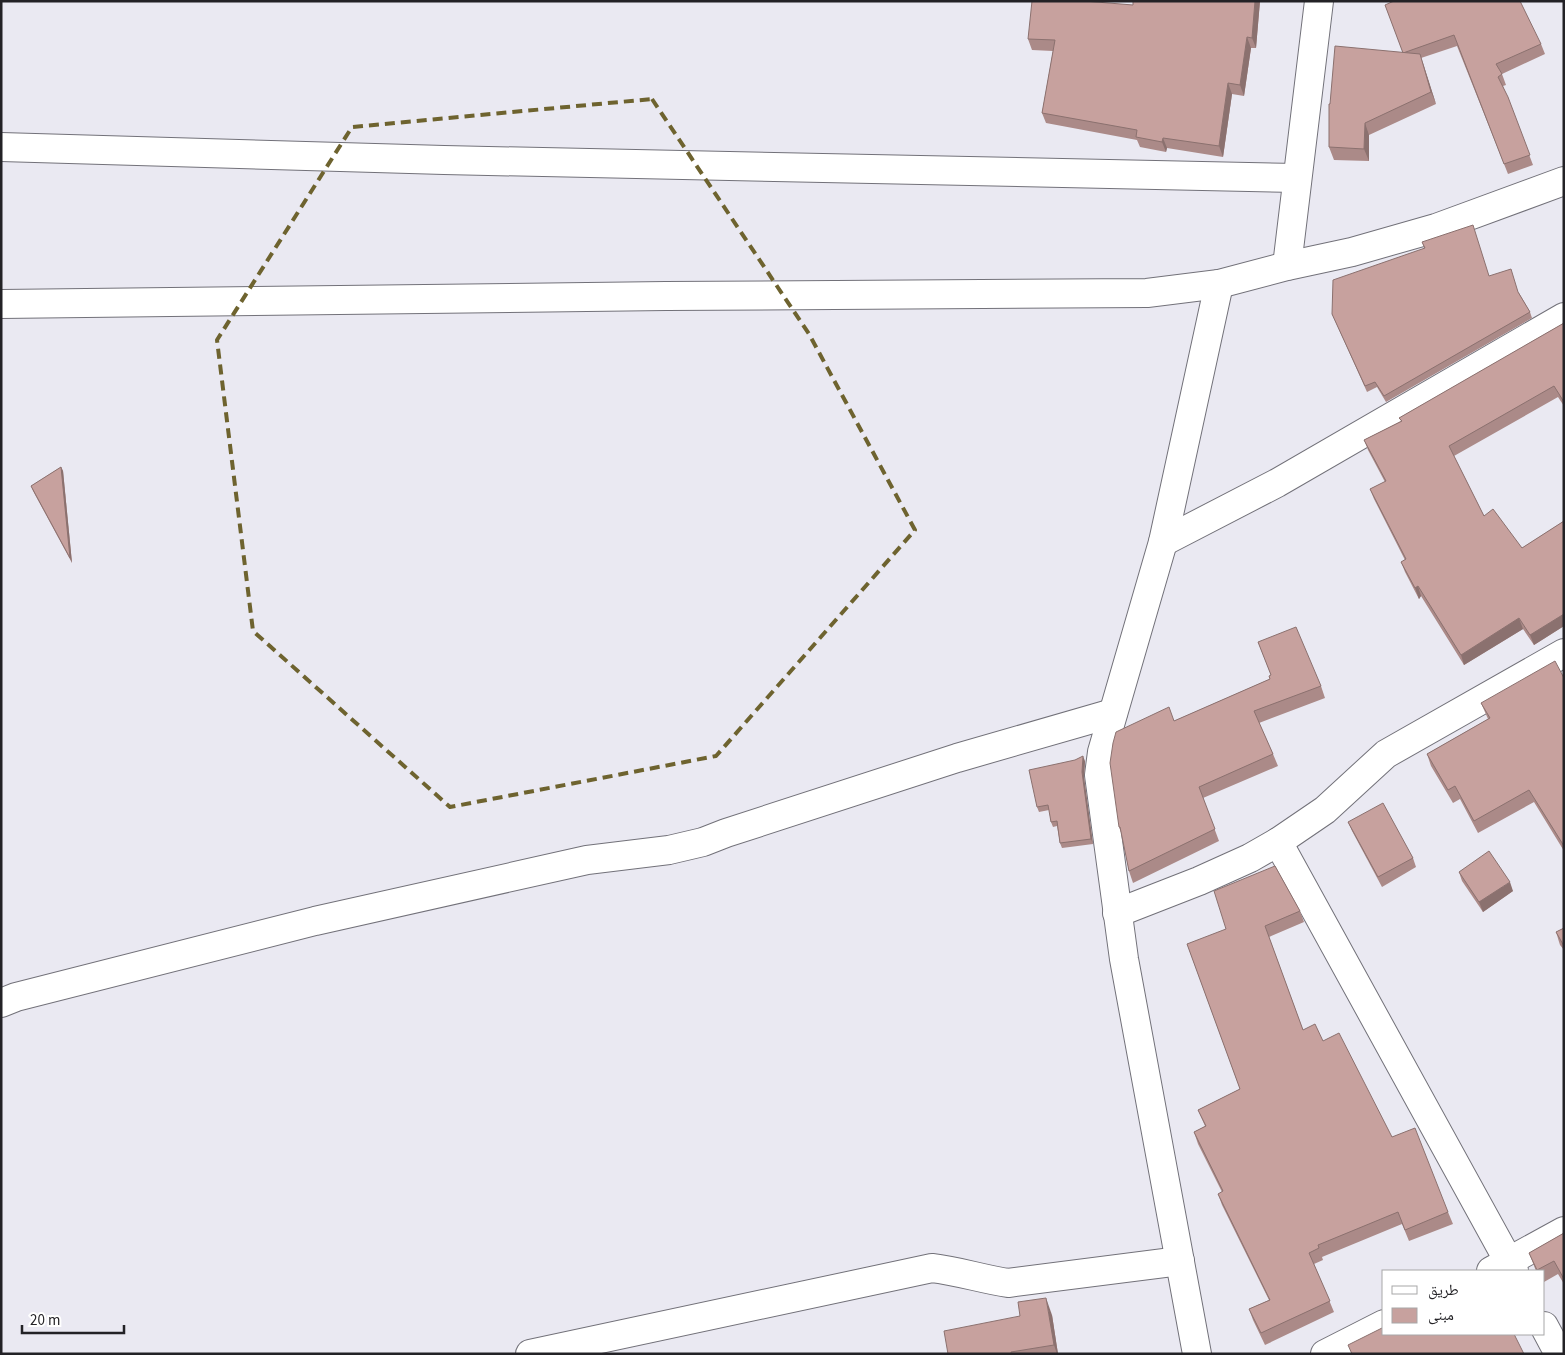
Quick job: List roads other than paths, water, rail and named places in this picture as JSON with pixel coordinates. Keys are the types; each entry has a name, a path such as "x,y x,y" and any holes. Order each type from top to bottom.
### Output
{"street":[{"path":"1287,266 1319,1"},
{"path":"1,147 464,160 1297,178"},
{"path":"1,304 647,297 1108,295 1147,293 1220,284 1287,266 1352,252 1436,228 1564,181"},
{"path":"1196,1354 1126,968 1098,775 1102,752 1163,542 1220,284"},
{"path":"1163,542 1277,483 1564,317"},
{"path":"1117,913 1199,881 1250,858 1278,842 1326,810 1386,754 1564,653"},
{"path":"1,1003 16,997 315,921 587,860 641,854 703,842 957,758 1113,713"},
{"path":"1278,842 1505,1268 1564,1231"},
{"path":"530,1354 932,1268 952,1270 1008,1283 1180,1261"},
{"path":"1325,1354 1382,1325"},
{"path":"1545,1328 1559,1354"}]}
